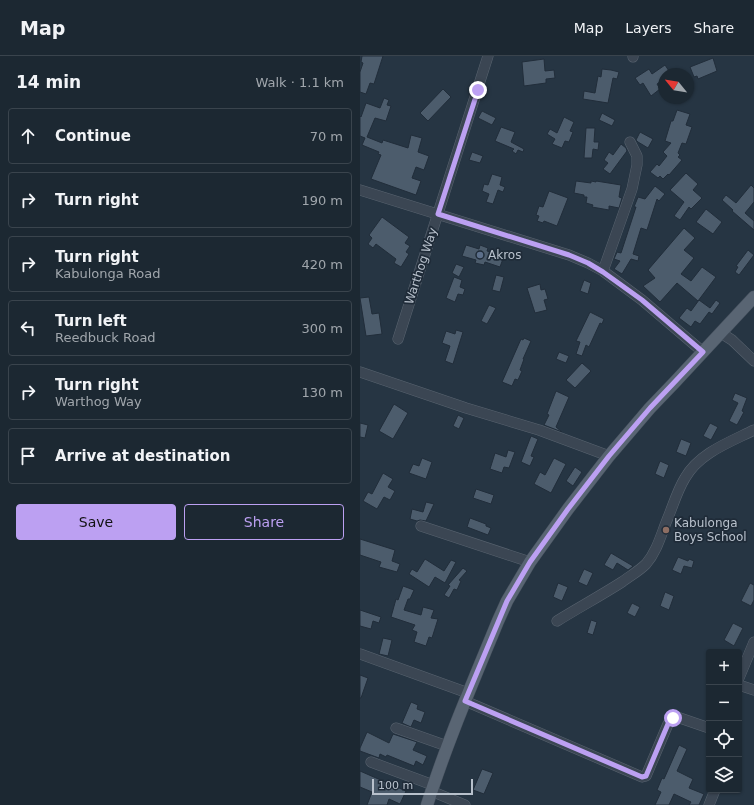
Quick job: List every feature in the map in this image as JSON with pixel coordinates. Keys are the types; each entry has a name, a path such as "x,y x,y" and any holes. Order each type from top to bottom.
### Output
{"main road":[{"path":"427,805 447,746 466,697 507,601 530,562 609,456 650,408 754,297"}],"street":[{"name":"Warthog Way","path":"398,339 488,56"},
{"path":"603,272 632,189 637,165 637,156 630,142"},
{"path":"360,190 569,255 588,263 642,300 703,352"},
{"path":"721,333 732,340 753,358"},
{"path":"360,372 466,408 539,430 609,456"},
{"path":"556,622 610,589 645,565 657,547 679,490 692,468 700,460 721,446 754,430"},
{"path":"421,526 530,562"},
{"path":"742,671 754,642"},
{"path":"360,654 466,697 642,777 646,776 668,724 673,718 677,717 706,727"},
{"path":"742,686 754,690"},
{"path":"396,728 447,746"},
{"path":"371,762 432,788 466,805"},
{"path":"709,805 714,793"}],"building":[{"path":"362,56 383,56 374,84 370,83 366,94 360,92 360,72 363,63 361,62"},
{"path":"713,58 717,71 698,79 697,76 694,77 694,68 690,67"},
{"path":"544,59 545,71 554,70 555,78 546,79 546,83 524,86 522,62"},
{"path":"602,69 619,72 617,79 613,78 608,103 583,99 584,91 595,93 598,76 601,77"},
{"path":"649,69 652,74 658,70 658,91 651,96 643,83 640,85 635,78"},
{"path":"443,89 451,97 428,121 420,113"},
{"path":"384,98 389,100 387,105 391,106 386,121 375,118 367,137 382,143 383,140 408,148 411,135 422,138 418,152 429,156 424,170 416,167 412,178 421,181 416,195 371,179 381,155 378,154 379,152 362,145 365,138 360,136 360,116 361,117 366,103 380,108"},
{"path":"677,110 690,114 686,125 692,127 686,144 682,143 678,153 680,155 678,157 682,160 669,175 668,174 663,179 660,176 658,178 650,172 657,164 659,166 667,156 663,152 671,143 665,141 671,121 673,121"},
{"path":"482,111 496,118 492,125 478,118"},
{"path":"602,113 615,120 612,126 599,120"},
{"path":"564,117 574,122 570,131 573,132 569,142 565,141 562,148 552,144 555,139 547,134 550,129 557,133"},
{"path":"501,127 515,132 511,142 524,149 523,152 518,150 516,154 512,151 514,149 495,141"},
{"path":"586,128 595,128 594,142 599,142 598,150 593,149 592,158 584,158"},
{"path":"640,132 653,139 648,148 636,140"},
{"path":"621,144 627,151 610,174 603,169 608,163 604,160 609,152 613,155"},
{"path":"472,152 483,156 480,163 469,160"},
{"path":"686,173 698,184 693,190 702,198 691,209 689,207 680,220 674,216 684,202 670,190"},
{"path":"492,174 502,177 500,185 505,187 503,192 498,190 493,204 486,202 489,194 482,191 484,184 488,185"},
{"path":"576,181 591,183 591,181 596,181 621,185 619,197 622,198 619,208 609,206 609,210 592,207 593,205 586,203 587,197 574,193"},
{"path":"751,185 754,188 754,202 745,213 754,221 754,230 722,200 726,195 736,203"},
{"path":"655,186 665,194 659,201 657,199 647,230 641,228 633,254 639,256 638,261 631,259 622,274 614,269 620,261 614,259 617,252 621,253 638,197 645,199"},
{"path":"549,191 568,198 557,226 544,221 543,223 537,221 539,216 536,215 539,206 543,207"},
{"path":"706,209 722,222 713,234 696,222"},
{"path":"382,217 409,237 405,243 410,246 406,252 409,254 401,267 394,263 396,259 376,244 373,248 368,244 372,238 369,235"},
{"path":"684,228 695,238 684,250 694,258 681,274 691,281 702,267 716,277 698,301 677,283 660,302 643,286 655,278 648,270"},
{"path":"466,245 479,249 480,245 488,248 487,251 504,256 500,267 485,262 484,265 475,263 476,260 462,256"},
{"path":"748,250 754,255 739,275 735,272 738,267 736,266"},
{"path":"456,264 464,267 459,277 452,273"},
{"path":"496,275 504,277 500,292 492,290"},
{"path":"454,277 462,280 460,287 465,289 463,295 458,294 455,302 446,298"},
{"path":"584,280 591,283 588,294 580,291"},
{"path":"540,284 541,290 545,289 548,299 544,300 547,310 535,313 527,288"},
{"path":"369,297 372,314 379,313 382,334 366,336 360,298"},
{"path":"699,300 710,308 716,300 720,303 712,314 709,312 700,324 695,321 691,327 679,318 687,308 691,311"},
{"path":"489,305 496,308 487,324 481,321"},
{"path":"590,312 604,319 602,324 600,323 589,347 586,345 582,356 576,354 580,342 576,341"},
{"path":"456,330 463,332 453,364 445,361 450,346 442,343 446,331 455,334"},
{"path":"524,338 531,341 523,359 520,370 522,371 518,380 515,379 512,386 502,382 521,339 523,340"},
{"path":"559,352 569,356 566,363 556,359"},
{"path":"582,363 591,371 575,388 566,380"},
{"path":"556,391 569,397 556,427 562,432 544,425 549,415 547,414"},
{"path":"735,393 747,398 742,411 744,412 737,425 729,421 738,403 732,400"},
{"path":"394,404 408,413 393,439 379,431"},
{"path":"458,415 464,418 459,429 453,426"},
{"path":"360,423 368,425 365,438 360,437"},
{"path":"710,423 718,427 711,440 703,436"},
{"path":"531,436 538,439 531,456 534,457 530,466 521,462"},
{"path":"681,439 691,443 686,456 676,452"},
{"path":"508,450 515,452 509,468 504,467 502,473 490,469 495,453 506,457"},
{"path":"422,458 432,462 426,479 409,473 413,464 419,466"},
{"path":"554,458 566,464 551,493 534,484 540,472 545,475"},
{"path":"660,461 669,465 664,478 655,474"},
{"path":"575,467 582,472 573,486 566,481"},
{"path":"383,473 393,479 388,487 395,491 390,500 384,497 377,509 363,501 368,492 372,494"},
{"path":"476,489 494,495 491,504 473,498"},
{"path":"426,502 434,504 426,521 410,519 412,509 423,512"},
{"path":"470,518 486,524 486,526 491,528 488,535 467,527"},
{"path":"360,539 395,550 392,561 400,564 397,572 379,567 381,562 360,555"},
{"path":"611,553 633,566 628,570 617,563 613,570 604,565"},
{"path":"678,557 688,561 689,559 694,561 692,568 684,566 681,574 672,570"},
{"path":"425,559 444,571 451,560 456,562 445,583 435,577 429,587 409,574 412,569 417,572"},
{"path":"463,568 467,571 459,580 461,581 457,590 454,589 449,598 444,595 450,586 448,585"},
{"path":"584,569 593,573 587,586 578,582"},
{"path":"558,583 568,587 562,601 553,597"},
{"path":"750,583 754,585 754,600 751,606 741,601"},
{"path":"403,586 414,590 410,599 408,599 404,610 421,615 423,607 434,610 431,618 438,619 432,638 429,637 426,646 414,642 417,632 412,630 415,625 391,617 396,599 398,600"},
{"path":"665,592 674,596 669,610 660,606"},
{"path":"632,603 640,607 635,617 627,613"},
{"path":"360,610 381,617 379,623 373,621 371,629 360,626"},
{"path":"591,620 597,622 593,635 587,633"},
{"path":"733,623 743,628 734,646 724,640"},
{"path":"383,638 392,640 388,656 379,654"},
{"path":"360,675 368,678 361,698 360,698"},
{"path":"411,702 418,705 417,709 425,712 421,723 414,720 411,727 402,723"},
{"path":"367,732 389,743 393,734 417,742 413,750 427,756 423,765 416,761 414,766 387,755 386,757 380,754 379,758 360,751"},
{"path":"679,745 687,749 677,771 693,779 689,788 704,794 699,805 689,805 691,802 674,794 669,805 655,805 661,792 657,790 662,778 664,779"},
{"path":"482,769 493,773 484,794 473,790"},
{"path":"360,771 406,791 400,804 389,799 387,805 367,805 372,792 360,787"}],"place":[{"name":"Akros","path":"480,255"},
{"name":"Kabulonga Boys School","path":"666,530"}],"route":[{"path":"478,90 438,214 569,255 588,263 642,300 703,352 639,420 609,456 568,509 530,562 507,601 465,701 642,777 646,776 668,724 673,718"}]}
